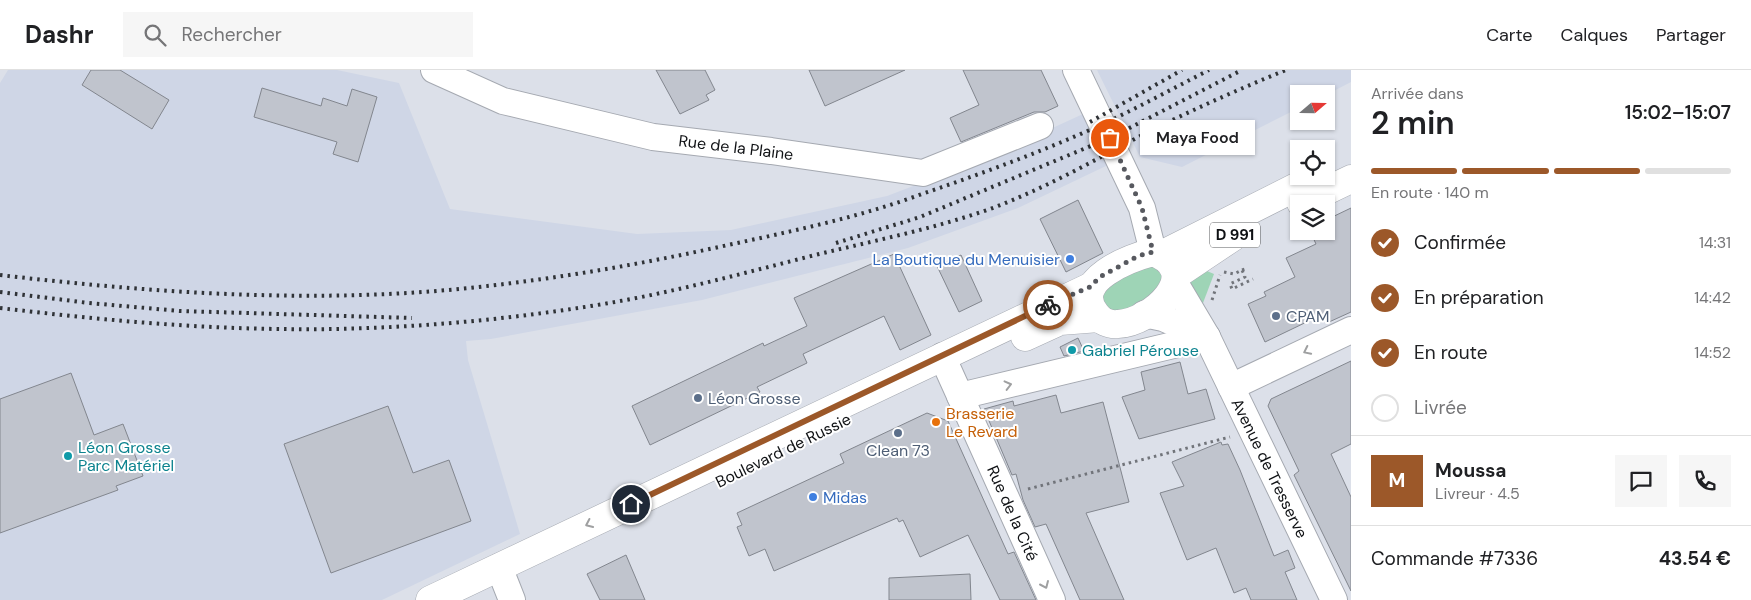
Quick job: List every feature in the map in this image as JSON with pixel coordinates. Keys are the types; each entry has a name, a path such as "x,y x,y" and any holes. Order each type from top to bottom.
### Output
{"main road":[{"name":"D 991","path":"1313,195 1346,174"},
{"name":"D 991","path":"1166,267 1303,185"},
{"name":"D 991","path":"1166,267 1290,208"},
{"path":"1138,256 1166,267 1167,298 1144,314 1123,324 1106,323 1098,318 1090,303 1092,286 1098,278 1138,256"},
{"name":"Boulevard de Russie","path":"473,600 651,504 946,363 1092,286"},
{"name":"Boulevard de Russie","path":"946,363 1060,321 1098,318"},
{"name":"Boulevard de Russie","path":"430,600 505,584"}],"street":[{"name":"Rue de la Plaine","path":"434,70 503,101 653,137 771,151 923,173 1040,126"},
{"name":"Avenue de Tresserve","path":"1076,70 1142,208 1166,267 1207,337 1334,600"},
{"path":"1144,314 1162,318 1207,337"},
{"path":"1231,387 1351,330"},
{"path":"960,396 1207,337"},
{"name":"Rue de la Cité","path":"946,363 1052,600"}],"path":[{"path":"1221,272 1234,274 1248,268"},
{"path":"1242,270 1245,277 1230,284 1232,289 1253,279"},
{"path":"1004,494 1252,431"}],"shaded area":[{"path":"8,70 337,70 399,83 450,209 637,234 731,230 887,196 987,158 1083,114 1108,165 1018,208 908,248 702,300 491,339 466,341 468,360 520,534 382,600 0,600 0,83"},
{"path":"1097,70 1351,70 1351,82 1335,90 1335,85 1290,85 1290,113 1182,167 1140,157"}],"green space":[{"path":"1152,263 1166,281 1130,312 1105,309 1101,289"},
{"path":"1200,268 1214,274 1203,303 1189,297 1189,280"}],"building":[{"path":"91,70 120,70 169,100 152,129 82,85"},
{"path":"656,70 705,70 715,90 706,95 709,100 680,114"},
{"path":"809,70 905,70 825,106"},
{"path":"963,70 1041,70 1058,106 1045,112 1034,112 961,142 950,118 979,105"},
{"path":"262,88 321,106 323,98 347,106 352,89 377,97 358,162 333,154 337,142 254,117"},
{"path":"1078,200 1103,253 1066,272 1040,219"},
{"path":"1351,208 1351,312 1329,322 1315,318 1265,342 1248,304 1266,296 1264,292 1295,277 1286,258 1316,244 1314,240 1335,240 1335,216"},
{"path":"894,254 931,335 900,350 884,316 803,354 807,363 757,387 760,392 650,445 632,406 763,343 764,346 807,326 794,298"},
{"path":"961,255 982,301 959,312 937,266"},
{"name":"Gabriel Pérouse","path":"1078,338 1084,351 1064,356 1060,347"},
{"path":"1351,361 1351,444 1331,454 1351,497 1351,591 1294,475 1299,471 1268,406 1271,399"},
{"path":"1180,362 1188,394 1206,389 1215,419 1139,439 1122,397 1145,390 1141,372"},
{"name":"Léon Grosse Parc Matériel","path":"71,373 94,435 123,424 143,476 116,486 118,490 0,533 0,399"},
{"path":"1056,395 1061,413 1103,402 1129,502 1086,513 1124,600 1080,600 1046,524 1035,527 1023,500 1016,474 1012,475 984,409 1013,401 1014,406"},
{"path":"388,406 413,473 449,460 471,521 331,573 284,444"},
{"path":"927,413 948,421 1008,554 1014,552 1036,600 1000,600 968,535 920,557 903,520 899,522 897,518 774,571 765,549 749,556 737,527 742,525 737,513 844,463 840,454"},
{"path":"1221,442 1222,445 1228,444 1274,556 1288,550 1295,568 1285,572 1297,600 1251,600 1246,588 1234,593 1216,548 1187,560 1160,493 1184,486 1172,462"},
{"path":"626,555 645,600 600,600 587,574"},
{"path":"970,574 971,600 889,600 889,578"}],"railway":[{"path":"1090,122 1182,70"},
{"path":"0,275 116,287 293,296 411,293 469,288 599,270 826,223 899,202 968,178 1081,134 1209,70"},
{"path":"836,243 920,217 1110,138 1242,70"},
{"path":"0,308 175,325 323,329 454,323 541,313 626,300 697,285 903,234 947,223 990,209 1050,183 1181,116 1286,70"},
{"path":"0,292 89,303 180,311 412,318"}],"way so far":[{"path":"1048,305 1092,286 1098,278 1138,256 1153,252 1142,208 1110,138"}],"place":[{"name":"Maya Food","path":"1110,138"},
{"name":"La Boutique du Menuisier","path":"1070,259"},
{"name":"CPAM","path":"1276,316"},
{"name":"Gabriel Pérouse","path":"1072,350"},
{"name":"Léon Grosse","path":"698,398"},
{"name":"Brasserie Le Revard","path":"936,422"},
{"name":"Clean 73","path":"898,433"},
{"name":"Léon Grosse Parc Matériel","path":"68,456"},
{"name":"Midas","path":"813,497"}],"route":[{"path":"631,504 1048,305"}]}
